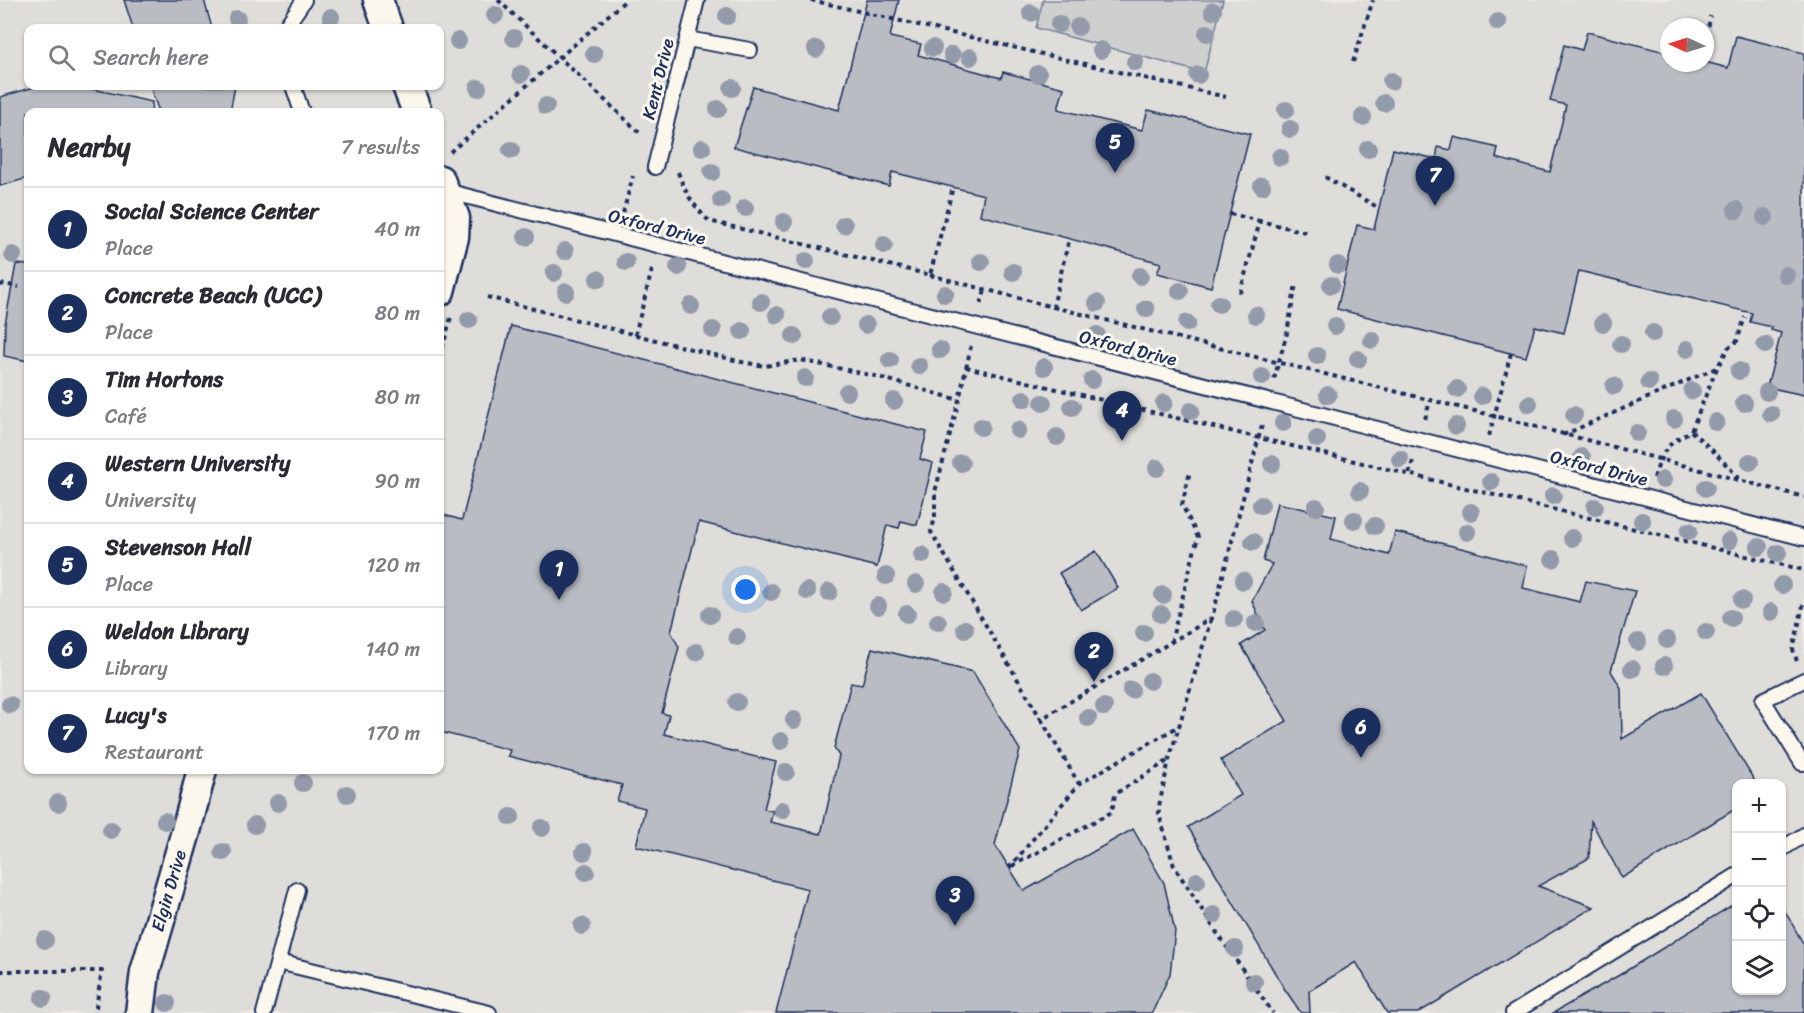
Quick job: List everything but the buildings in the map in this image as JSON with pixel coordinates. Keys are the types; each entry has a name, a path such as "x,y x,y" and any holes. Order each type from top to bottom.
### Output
{"street":[{"path":"378,0 387,24"},
{"path":"409,90 415,108"},
{"path":"444,194 455,218 454,237 444,276"},
{"name":"Elgin Drive","path":"140,1013 145,972 201,774"}],"lane":[{"path":"288,24 304,0"},
{"name":"Kent Drive","path":"655,166 696,0"},
{"path":"687,39 750,50"},
{"path":"294,90 301,108"},
{"name":"Oxford Drive","path":"444,188 1268,402 1804,538"},
{"path":"1804,680 1763,700 1804,763"},
{"path":"1786,846 1804,835"},
{"path":"1513,1013 1732,879"},
{"path":"264,1013 297,890"},
{"path":"278,962 489,1013"}],"path":[{"path":"498,0 644,136"},
{"path":"449,153 626,0"},
{"path":"811,0 1226,97"},
{"path":"1353,62 1372,0"},
{"path":"676,163 682,185 694,207 709,221 1495,416 1804,497"},
{"path":"1325,177 1379,208"},
{"path":"674,187 682,185"},
{"path":"930,275 953,187"},
{"path":"1230,214 1309,233"},
{"path":"1240,293 1260,221"},
{"path":"1053,307 1069,239"},
{"path":"635,335 656,255"},
{"path":"1272,1013 1174,866 1159,814 1159,806 1169,760 1212,618 1287,333 1296,284"},
{"path":"0,285 19,287"},
{"path":"487,297 742,362 765,366 800,360 876,376 959,400"},
{"path":"1650,500 1664,450 1673,441 1691,431 1717,368 1728,348 1737,340 1745,317"},
{"path":"972,342 935,492 935,518 931,532 1079,784"},
{"path":"1483,457 1511,353"},
{"path":"966,367 1804,570"},
{"path":"1563,435 1717,368"},
{"path":"1691,431 1741,480"},
{"path":"1171,643 1198,537 1182,505 1191,471"},
{"path":"1804,601 1793,650 1804,680"},
{"path":"1041,719 1212,618"},
{"path":"1169,760 1115,795 1112,812 1009,868 1079,784 1180,726"},
{"path":"0,971 102,971 95,1013"}],"shaded area":[{"path":"0,0 1804,0 1804,1013 0,1013"},
{"path":"1043,0 1223,0 1204,73 1036,28"}],"place":[{"name":"Stevenson Hall","path":"1115,173"},
{"name":"Lucy's","path":"1435,206"},
{"name":"Western University","path":"1122,441"},
{"name":"Social Science Center","path":"559,600"},
{"name":"Concrete Beach (UCC)","path":"1094,682"},
{"name":"Weldon Library","path":"1361,758"},
{"name":"Tim Hortons","path":"955,926"}]}
